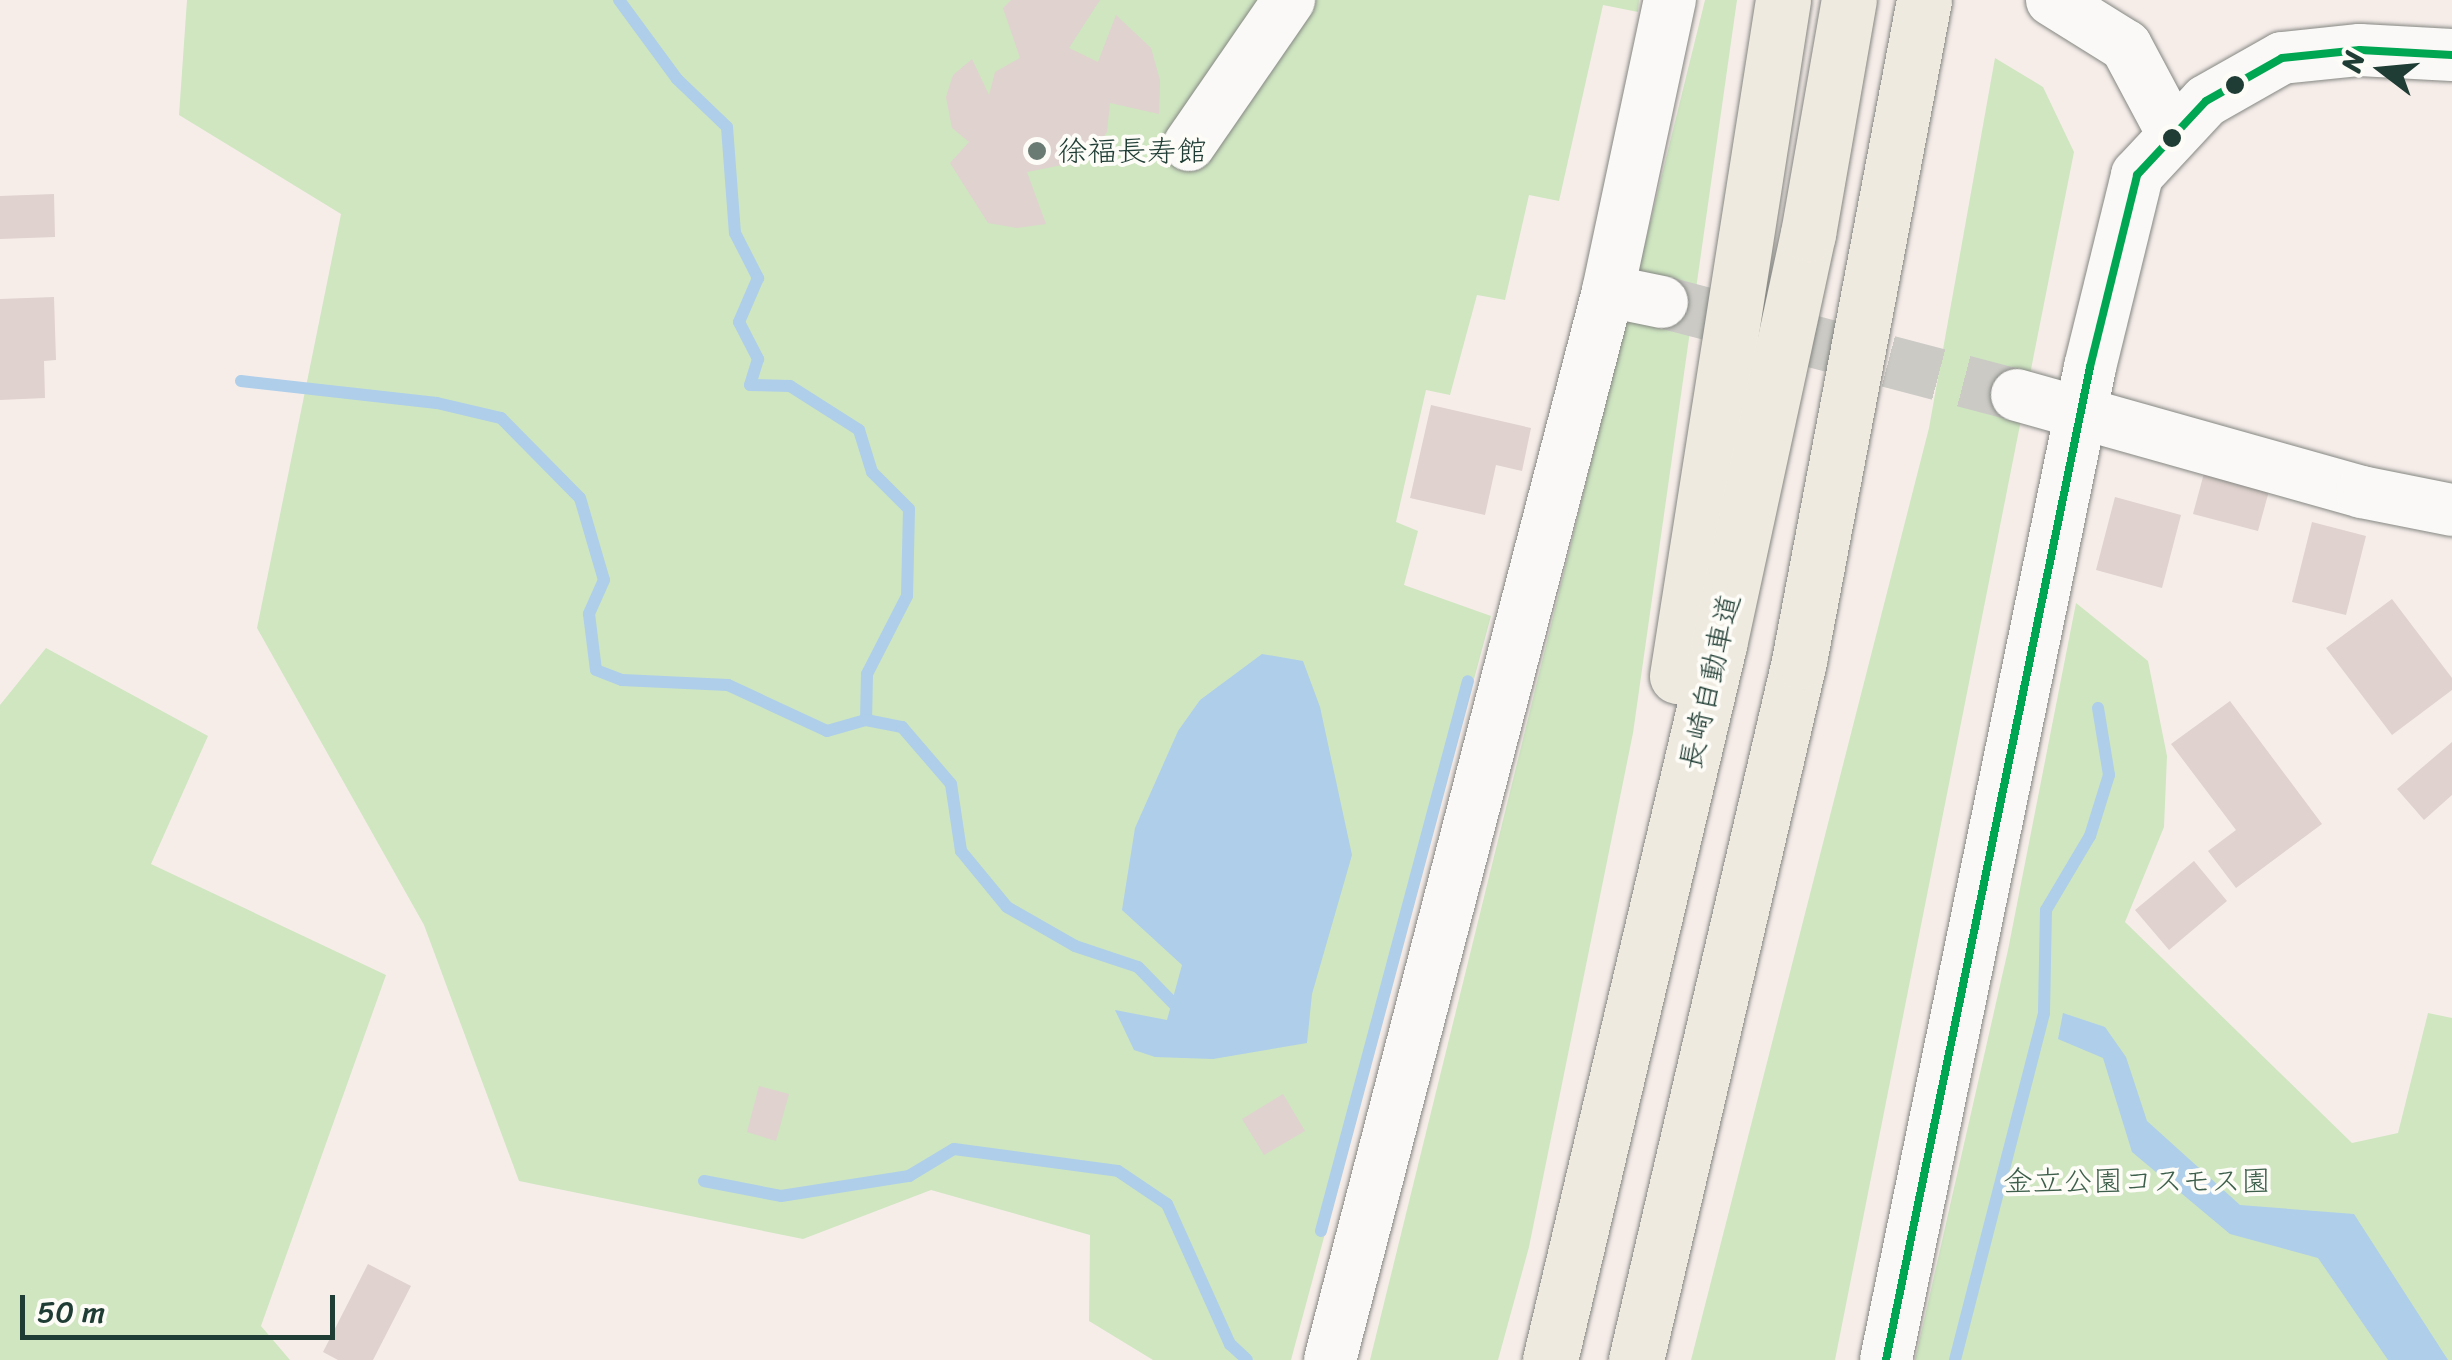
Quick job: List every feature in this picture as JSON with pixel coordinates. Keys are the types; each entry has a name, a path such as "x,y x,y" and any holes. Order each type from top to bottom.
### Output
{"highway":[{"path":"1600,1168 1783,0"},
{"name":"長崎自動車道","path":"1550,1360 1600,1168 1808,234 1849,0"},
{"path":"1636,1360 1799,661 1880,251 1924,0"},
{"path":"1880,251 1940,0"}],"street":[{"path":"1189,146 1289,0"},
{"path":"1330,1360 1608,291 1670,0"},
{"path":"2052,0 2126,46 2172,132"},
{"path":"1886,1360 2080,412 2137,176 2172,132 2206,101 2282,58 2360,50 2452,55"},
{"path":"1608,291 1662,302"},
{"path":"2017,394 2362,492 2452,510"}],"green space":[{"path":"187,0 1639,0 1638,12 1603,5 1559,201 1529,195 1505,300 1477,295 1450,395 1426,390 1396,522 1418,531 1404,585 1491,616 1291,1360 1153,1360 1089,1321 1090,1235 931,1190 803,1239 519,1181 424,925 257,628 341,214 179,115"},
{"path":"1705,0 1737,0 1633,733 1529,1247 1498,1360 1370,1360"},
{"path":"1995,58 2043,87 2074,152 1835,1360 1691,1360 1929,428"},
{"name":"金立公園コスモス園","path":"2076,603 2148,661 2167,756 2164,827 2125,922 2352,1143 2398,1133 2428,1013 2452,1018 2452,1360 1915,1360 2008,950"},
{"path":"46,648 208,736 151,864 386,975 261,1326 290,1360 0,1360 0,705"}],"water":[{"path":"1262,654 1303,661 1320,707 1352,855 1312,994 1307,1043 1213,1059 1155,1057 1134,1050 1115,1010 1167,1020 1182,965 1122,910 1135,828 1178,731 1200,700"},
{"path":"2063,1013 2105,1027 2126,1057 2147,1121 2240,1205 2354,1214 2448,1360 2388,1360 2318,1258 2230,1234 2132,1152 2103,1058 2058,1039"}],"building":[{"path":"1011,0 1100,0 1069,48 1098,62 1116,15 1151,48 1160,80 1159,114 1110,103 1107,132 1087,160 1027,172 1046,224 1017,228 988,223 950,163 969,142 952,128 946,97 953,75 972,59 989,95 995,72 1020,58 1003,8"},
{"path":"54,194 55,237 0,239 0,196"},
{"path":"54,297 56,360 44,361 45,398 0,400 0,299"},
{"path":"1431,405 1531,428 1522,471 1496,465 1485,515 1410,498"},
{"path":"2207,462 2272,480 2258,531 2193,514"},
{"path":"2115,497 2181,515 2162,588 2096,570"},
{"path":"2312,522 2366,536 2346,615 2292,602"},
{"path":"2392,599 2452,678 2452,690 2392,735 2326,648"},
{"path":"2230,701 2322,824 2236,888 2208,851 2236,830 2171,744"},
{"path":"2452,742 2452,795 2424,820 2397,789"},
{"path":"2194,861 2227,901 2169,950 2135,910"},
{"path":"759,1086 789,1094 776,1141 747,1132"},
{"path":"1283,1094 1305,1131 1264,1155 1242,1119"},
{"path":"368,1264 411,1286 373,1360 338,1360 323,1352"}],"waterway":[{"path":"619,0 677,79 727,127 735,233 758,278 739,322 758,359 750,385 790,386 859,430 872,472 909,509 907,596 867,674 866,720"},
{"path":"241,381 437,403 501,418 580,498 604,580 589,614 596,670 622,680 728,685 827,731 866,720 902,727 951,784 961,851 1007,907 1075,946 1138,967 1174,1004"},
{"path":"1321,1231 1468,681"},
{"path":"1955,1360 2044,1013 2046,910 2090,836 2109,775 2098,708"},
{"path":"704,1181 781,1196 909,1176 954,1149 1118,1171 1167,1204 1230,1344 1247,1360"}],"tunnel":[{"path":"1662,302 2017,395"}],"transit line":[{"path":"1886,1360 2090,367 2137,175 2206,101 2282,58 2360,50 2452,55"}],"place":[{"name":"徐福長寿館","path":"1037,151"}]}
